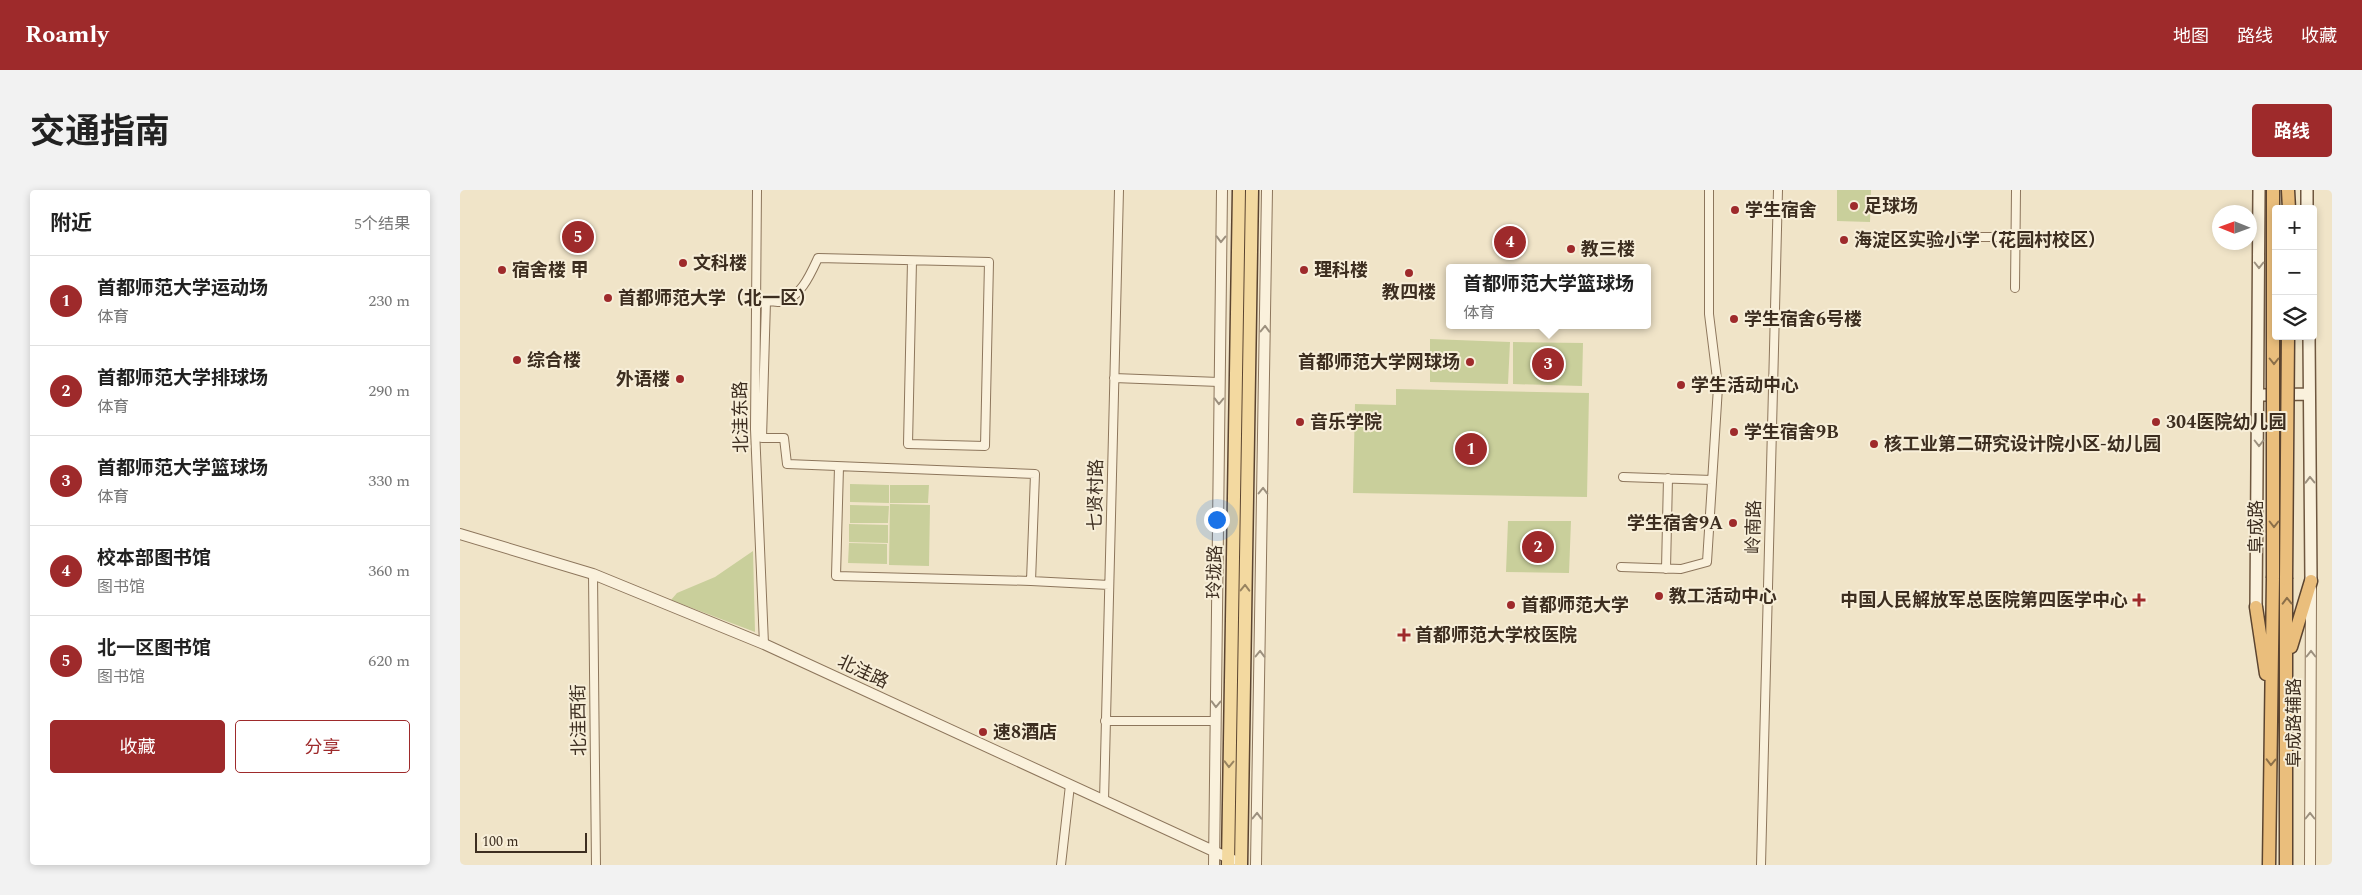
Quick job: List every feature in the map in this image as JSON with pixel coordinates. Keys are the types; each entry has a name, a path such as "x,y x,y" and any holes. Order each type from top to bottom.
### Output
{"highway":[{"name":"阜成路","path":"2273,190 2280,579 2287,659 2286,865"},
{"path":"2288,190 2289,205"},
{"name":"阜成路","path":"2270,865 2272,714 2280,579 2288,340"},
{"path":"2287,659 2312,581"},
{"path":"2256,607 2272,714"}],"main road":[{"name":"玲珑路","path":"1228,861 1239,190"},
{"name":"玲珑路","path":"1242,865 1252,190"},
{"path":"2250,190 2259,194"},
{"path":"2307,205 2308,191"},
{"name":"阜成路","path":"2256,607 2260,285 2259,194"},
{"path":"2260,285 2272,285"},
{"path":"2309,340 2312,581"},
{"path":"2259,395 2310,394"}],"street":[{"name":"北洼东路","path":"757,190 755,428 764,644"},
{"name":"七贤村路","path":"1104,801 1119,190"},
{"name":"玲珑路","path":"1214,865 1222,190"},
{"path":"1256,865 1267,190"},
{"path":"1621,567 1681,569 1708,562 1718,387 1709,314 1709,190"},
{"name":"岭南路","path":"1761,865 1778,190"},
{"path":"2015,288 2016,190"},
{"path":"1960,237 2016,237"},
{"path":"912,261 908,444 985,446 989,262 818,258 808,279 792,296 783,302 766,301 762,438 784,438 787,464 1035,474 1031,581"},
{"path":"1114,378 1220,382"},
{"path":"839,467 836,576 1109,585"},
{"path":"1623,476 1712,480"},
{"path":"1666,569 1668,478"},
{"name":"北洼路","path":"460,534 593,574 764,644 1214,852 1228,861 1242,865"},
{"name":"北洼西街","path":"593,574 596,865"},
{"name":"阜成路辅路","path":"2310,865 2312,581"},
{"path":"1105,721 1216,722"},
{"path":"1061,865 1070,785"}],"green space":[{"name":"足球场","path":"1837,190 1871,190 1870,222 1837,221"},
{"name":"首都师范大学网球场","path":"1430,339 1510,342 1508,384 1430,382"},
{"path":"1513,342 1583,343 1582,386 1513,384"},
{"path":"1396,389 1589,393 1587,497 1353,493 1355,404 1396,405"},
{"path":"850,484 889,485 889,503 850,502"},
{"path":"890,485 929,485 928,503 890,503"},
{"path":"890,504 930,505 929,566 889,565"},
{"path":"850,505 889,506 888,523 850,523"},
{"path":"1508,521 1571,521 1569,573 1506,572"},
{"path":"849,524 888,525 888,543 849,542"},
{"path":"849,543 887,544 887,564 848,563"},
{"path":"753,551 755,632 671,600 677,593 715,577"}],"place":[{"name":"足球场","path":"1854,206"},
{"name":"学生宿舍","path":"1735,210"},
{"name":"北一区图书馆","path":"578,237"},
{"name":"海淀区实验小学（花园村校区）","path":"1844,240"},
{"name":"校本部图书馆","path":"1510,242"},
{"name":"教三楼","path":"1571,249"},
{"name":"文科楼","path":"683,263"},
{"name":"宿舍楼 甲","path":"502,270"},
{"name":"理科楼","path":"1304,270"},
{"name":"教四楼","path":"1409,273"},
{"name":"首都师范大学（北一区）","path":"608,298"},
{"name":"学生宿舍6号楼","path":"1734,319"},
{"name":"综合楼","path":"517,360"},
{"name":"首都师范大学网球场","path":"1470,362"},
{"name":"首都师范大学篮球场","path":"1548,364"},
{"name":"外语楼","path":"680,379"},
{"name":"学生活动中心","path":"1681,385"},
{"name":"音乐学院","path":"1300,422"},
{"name":"304医院幼儿园","path":"2156,422"},
{"name":"学生宿舍9B","path":"1734,432"},
{"name":"核工业第二研究设计院小区-幼儿园","path":"1874,444"},
{"name":"首都师范大学运动场","path":"1471,449"},
{"name":"学生宿舍9A","path":"1733,523"},
{"name":"首都师范大学排球场","path":"1538,547"},
{"name":"教工活动中心","path":"1659,596"},
{"name":"中国人民解放军总医院第四医学中心","path":"2139,600"},
{"name":"首都师范大学","path":"1511,605"},
{"name":"首都师范大学校医院","path":"1404,635"},
{"name":"速8酒店","path":"983,732"}]}
